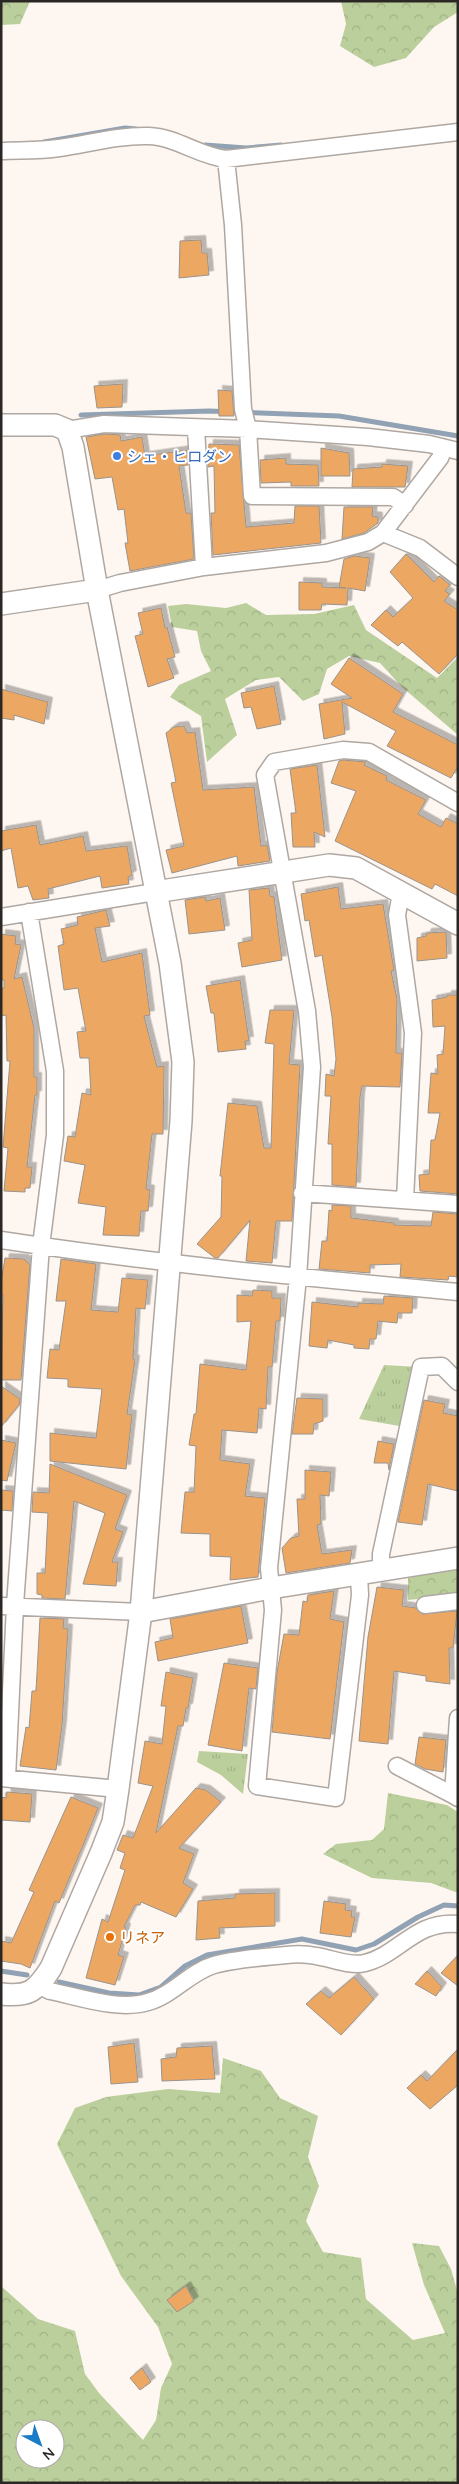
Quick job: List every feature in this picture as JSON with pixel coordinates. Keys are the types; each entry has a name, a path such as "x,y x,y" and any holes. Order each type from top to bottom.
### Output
{"street":[{"path":"1,151 55,149 114,139 149,136 164,138 214,158 226,159 458,132"},
{"path":"226,159 233,225 243,409 248,429 252,496 393,497 404,505"},
{"path":"1,425 55,425 67,430 104,424 248,429 368,437 451,449"},
{"path":"196,428 204,567"},
{"path":"1,1994 27,1994 40,1986 51,1968 102,1853 113,1822 140,1612 181,1121 183,1062 170,963 97,590 73,447 67,430"},
{"path":"1,604 97,590 120,583 204,567 326,553 368,542 384,533 440,458 451,449"},
{"path":"384,533 420,548 458,576"},
{"path":"359,1576 360,1595 336,1798 256,1786 273,1610 269,1568 298,1278 302,1193 312,1067 306,1011 265,774 274,762 343,750 369,752 458,803"},
{"path":"1,916 329,866 356,868 458,924"},
{"path":"401,893 397,915 413,1033 405,1200"},
{"path":"29,912 55,1070 55,1134 41,1246 8,1606 4,1778 118,1789"},
{"path":"302,1193 458,1204"},
{"path":"1,1240 298,1278 458,1292"},
{"path":"381,1571 381,1554 421,1366 442,1366 458,1382"},
{"path":"8,1606 140,1612 271,1588 359,1576 458,1558"},
{"path":"426,1605 458,1601"},
{"path":"397,1766 455,1796 458,1718"},
{"path":"40,1986 50,1991 121,2004 147,2002 171,1992 193,1976 214,1965 287,1955 315,1956 347,1963 364,1964 381,1956 413,1935 438,1924 458,1924"}],"green space":[{"path":"1,1 30,1 20,24 1,25"},
{"path":"341,1 458,1 458,12 434,27 406,58 374,67 340,46 346,24"},
{"path":"246,603 266,615 314,614 354,605 366,630 437,678 458,657 458,735 402,687 380,663 349,656 327,669 319,694 303,701 279,677 256,680 225,699 237,735 207,762 201,716 170,697 179,685 211,671 201,651 197,631 172,627 168,606 186,604 226,608"},
{"path":"384,1365 418,1367 405,1427 359,1419"},
{"path":"458,1568 458,1595 408,1600 408,1578"},
{"path":"199,1751 248,1754 243,1794 221,1775 197,1762"},
{"path":"388,1793 447,1805 458,1812 458,1893 431,1883 372,1878 323,1854 336,1844 372,1840 384,1829"},
{"path":"223,2058 261,2071 280,2098 318,2116 308,2157 319,2186 306,2221 323,2252 361,2258 366,2299 413,2340 445,2333 424,2285 412,2243 439,2246 451,2269 458,2294 458,2483 1,2483 1,2286 38,2319 75,2331 85,2374 99,2393 143,2440 156,2420 161,2388 172,2364 158,2327 121,2276 57,2144 75,2108 106,2097 168,2089 220,2093"}],"building":[{"path":"201,240 202,253 207,253 209,275 179,278 180,241"},
{"path":"123,384 122,407 97,408 94,386"},
{"path":"218,390 232,391 234,416 219,416"},
{"path":"105,434 120,435 121,441 142,437 145,456 187,450 188,465 179,466 186,513 191,513 194,559 130,571 125,543 128,543 124,509 118,510 112,477 95,479 86,437"},
{"path":"209,444 239,445 246,527 294,523 295,506 319,506 321,543 213,555 211,513 215,513 214,466 208,467"},
{"path":"321,448 349,453 350,476 321,476"},
{"path":"286,458 286,464 318,465 319,486 291,486 291,482 261,483 260,460"},
{"path":"382,464 408,466 405,487 352,487 353,469 382,467"},
{"path":"344,507 373,507 372,516 378,517 378,523 364,533 342,539"},
{"path":"406,554 434,582 439,576 450,585 445,591 450,594 444,601 458,610 458,654 439,674 402,642 398,646 371,625 386,610 393,617 413,598 390,572"},
{"path":"354,556 370,558 365,591 348,588 347,605 322,604 321,610 299,610 299,582 322,583 322,587 346,588 339,587 344,559"},
{"path":"161,608 165,628 167,627 175,657 167,659 174,678 148,687 135,636 143,634 138,613"},
{"path":"349,658 403,694 393,712 458,745 458,766 451,778 387,746 396,731 342,702 345,734 324,739 319,704 352,698 331,684"},
{"path":"274,686 281,724 257,729 251,707 244,708 241,693"},
{"path":"1,689 48,702 44,724 14,715 14,720 1,718"},
{"path":"184,726 187,733 195,732 203,790 254,787 261,846 267,845 270,861 238,866 237,856 172,873 166,850 184,846 171,783 176,782 166,733 174,727"},
{"path":"339,761 366,762 364,765 387,776 386,780 426,800 418,814 441,827 446,818 458,824 458,896 435,884 432,889 335,841 356,791 331,783"},
{"path":"317,765 325,837 314,832 315,847 293,847 291,813 296,813 290,769"},
{"path":"36,825 40,845 83,836 86,851 127,846 132,875 128,877 129,884 102,888 100,876 48,889 49,898 33,900 28,886 18,888 11,848 1,851 1,831"},
{"path":"338,887 341,909 383,904 394,970 391,971 397,999 396,1053 402,1053 400,1087 362,1086 356,1187 332,1185 332,1144 328,1144 331,1096 325,1096 326,1074 334,1076 336,1059 332,1017 322,955 315,957 309,920 305,921 301,894"},
{"path":"269,888 270,896 274,897 282,960 242,967 238,943 252,940 249,890"},
{"path":"205,897 206,901 220,898 225,930 189,934 185,900"},
{"path":"106,910 110,926 95,928 102,962 142,953 150,1015 144,1016 157,1067 164,1066 163,1134 152,1134 146,1189 150,1190 148,1211 141,1211 139,1236 103,1235 106,1207 78,1203 85,1165 64,1161 68,1136 75,1137 82,1093 91,1095 89,1058 80,1058 77,1032 86,1031 78,988 64,990 58,946 64,944 61,929 78,925 77,917"},
{"path":"446,932 447,958 417,961 417,938 426,936 427,933"},
{"path":"1,934 16,936 15,944 21,945 14,979 22,977 34,1028 34,1077 37,1077 37,1095 35,1095 27,1167 32,1167 30,1188 25,1188 25,1192 4,1191 8,1148 3,1147 10,1061 7,1061 6,1015 1,1016 1,988 4,988 4,980 1,980"},
{"path":"240,980 249,1041 245,1041 246,1049 218,1052 214,1013 211,1013 206,986"},
{"path":"447,995 458,995 458,1194 420,1191 419,1175 429,1174 431,1140 435,1140 440,1113 428,1113 431,1073 438,1074 437,1055 443,1054 445,1026 433,1027 432,1000 447,997"},
{"path":"270,1010 294,1010 289,1064 300,1065 292,1221 276,1221 272,1263 246,1261 250,1220 218,1258 215,1258 197,1244 221,1217 222,1176 220,1176 228,1103 257,1106 264,1148 271,1148 274,1044 265,1043"},
{"path":"332,1205 351,1206 351,1218 394,1223 394,1225 431,1226 433,1212 458,1214 458,1277 449,1276 448,1280 400,1277 401,1264 370,1265 370,1273 319,1269 322,1241 327,1241 329,1210 332,1211"},
{"path":"5,1258 24,1259 30,1265 21,1380 1,1380 3,1295 1,1295 1,1282"},
{"path":"61,1259 96,1264 91,1310 118,1312 122,1278 148,1280 145,1309 136,1308 133,1359 135,1360 127,1414 132,1415 126,1469 50,1461 50,1433 96,1438 102,1389 68,1387 68,1379 47,1378 50,1349 59,1350 66,1301 56,1301"},
{"path":"253,1290 272,1291 272,1298 281,1298 280,1321 276,1321 272,1367 268,1367 266,1409 259,1408 257,1433 222,1430 220,1460 250,1464 245,1496 265,1498 258,1577 230,1580 231,1557 210,1556 210,1534 181,1533 185,1492 194,1492 196,1446 189,1445 194,1414 196,1414 200,1364 246,1370 251,1321 237,1322 237,1295 252,1296"},
{"path":"384,1296 413,1298 412,1313 398,1313 397,1323 378,1321 376,1339 370,1339 369,1349 354,1348 354,1345 328,1340 327,1348 309,1346 312,1302 358,1307 358,1303 383,1304"},
{"path":"1,1386 20,1399 19,1405 1,1427"},
{"path":"297,1398 323,1399 323,1421 314,1424 313,1434 292,1434"},
{"path":"424,1400 445,1404 443,1413 458,1416 458,1491 428,1484 422,1525 398,1522"},
{"path":"1,1440 16,1443 7,1481 1,1480"},
{"path":"378,1441 394,1444 389,1470 388,1463 374,1463"},
{"path":"50,1464 127,1495 115,1529 123,1532 112,1562 118,1562 116,1586 83,1584 105,1513 74,1501 65,1599 42,1598 42,1595 37,1594 37,1573 45,1573 48,1513 32,1512 33,1492 49,1493"},
{"path":"305,1470 331,1472 329,1496 320,1495 321,1524 317,1525 322,1554 352,1550 350,1563 286,1573 282,1548 291,1538 299,1536 297,1499 305,1499"},
{"path":"1,1490 13,1491 12,1511 1,1510"},
{"path":"377,1587 404,1590 402,1606 416,1608 422,1614 457,1611 453,1648 449,1648 450,1684 426,1681 426,1676 394,1671 388,1744 359,1741 368,1637"},
{"path":"334,1591 330,1619 344,1622 330,1739 272,1732 277,1672 284,1634 299,1635 303,1601 307,1602 308,1595"},
{"path":"241,1606 248,1643 158,1661 155,1642 173,1638 170,1619"},
{"path":"40,1618 64,1619 63,1628 68,1629 62,1725 56,1770 20,1766 26,1727 29,1728 32,1691 36,1691"},
{"path":"224,1663 258,1668 256,1689 249,1688 242,1751 208,1745"},
{"path":"166,1672 193,1678 183,1726 178,1726 156,1833 196,1788 206,1790 221,1802 179,1848 194,1854 183,1883 193,1889 176,1917 141,1902 140,1905 135,1905 124,1927 126,1928 118,1955 124,1957 115,1985 86,1978 102,1919 108,1922 125,1870 120,1868 125,1853 117,1850 123,1835 133,1838 153,1786 138,1783 145,1741 162,1744 166,1706 161,1706"},
{"path":"419,1737 446,1740 443,1772 425,1769 415,1764"},
{"path":"7,1792 32,1794 30,1822 1,1820 1,1797 6,1798"},
{"path":"71,1797 98,1808 59,1903 55,1901 30,1968 21,1964 1,1961 1,1941 11,1943 34,1892 29,1890"},
{"path":"275,1893 275,1926 219,1928 220,1938 196,1940 198,1901 235,1898 235,1894"},
{"path":"324,1901 346,1904 345,1910 352,1911 351,1917 355,1917 351,1937 320,1933"},
{"path":"458,1955 458,1986 441,1973"},
{"path":"427,1971 442,1987 436,1996 415,1984"},
{"path":"354,1977 374,1999 341,2035 306,2004 321,1991 329,1998"},
{"path":"134,2043 138,2082 111,2084 108,2047"},
{"path":"212,2046 215,2079 162,2081 161,2059 176,2057 177,2048"},
{"path":"458,2049 458,2085 430,2109 407,2088 421,2075 427,2081"},
{"path":"186,2286 194,2301 177,2312 167,2300"},
{"path":"142,2368 151,2382 140,2390 130,2378"}],"waterway":[{"path":"44,142 125,128 136,129"},
{"path":"205,145 246,148 281,145"},
{"path":"81,415 209,411 339,416 458,436"},
{"path":"59,1982 109,1993 139,1995 161,1987 185,1966 207,1955 302,1939 356,1950 374,1944 418,1917 444,1905 458,1906"},
{"path":"1,1971 27,1975"}],"place":[{"name":"シェ・ヒロダン","path":"117,456"},
{"name":"リネア","path":"110,1937"}]}
